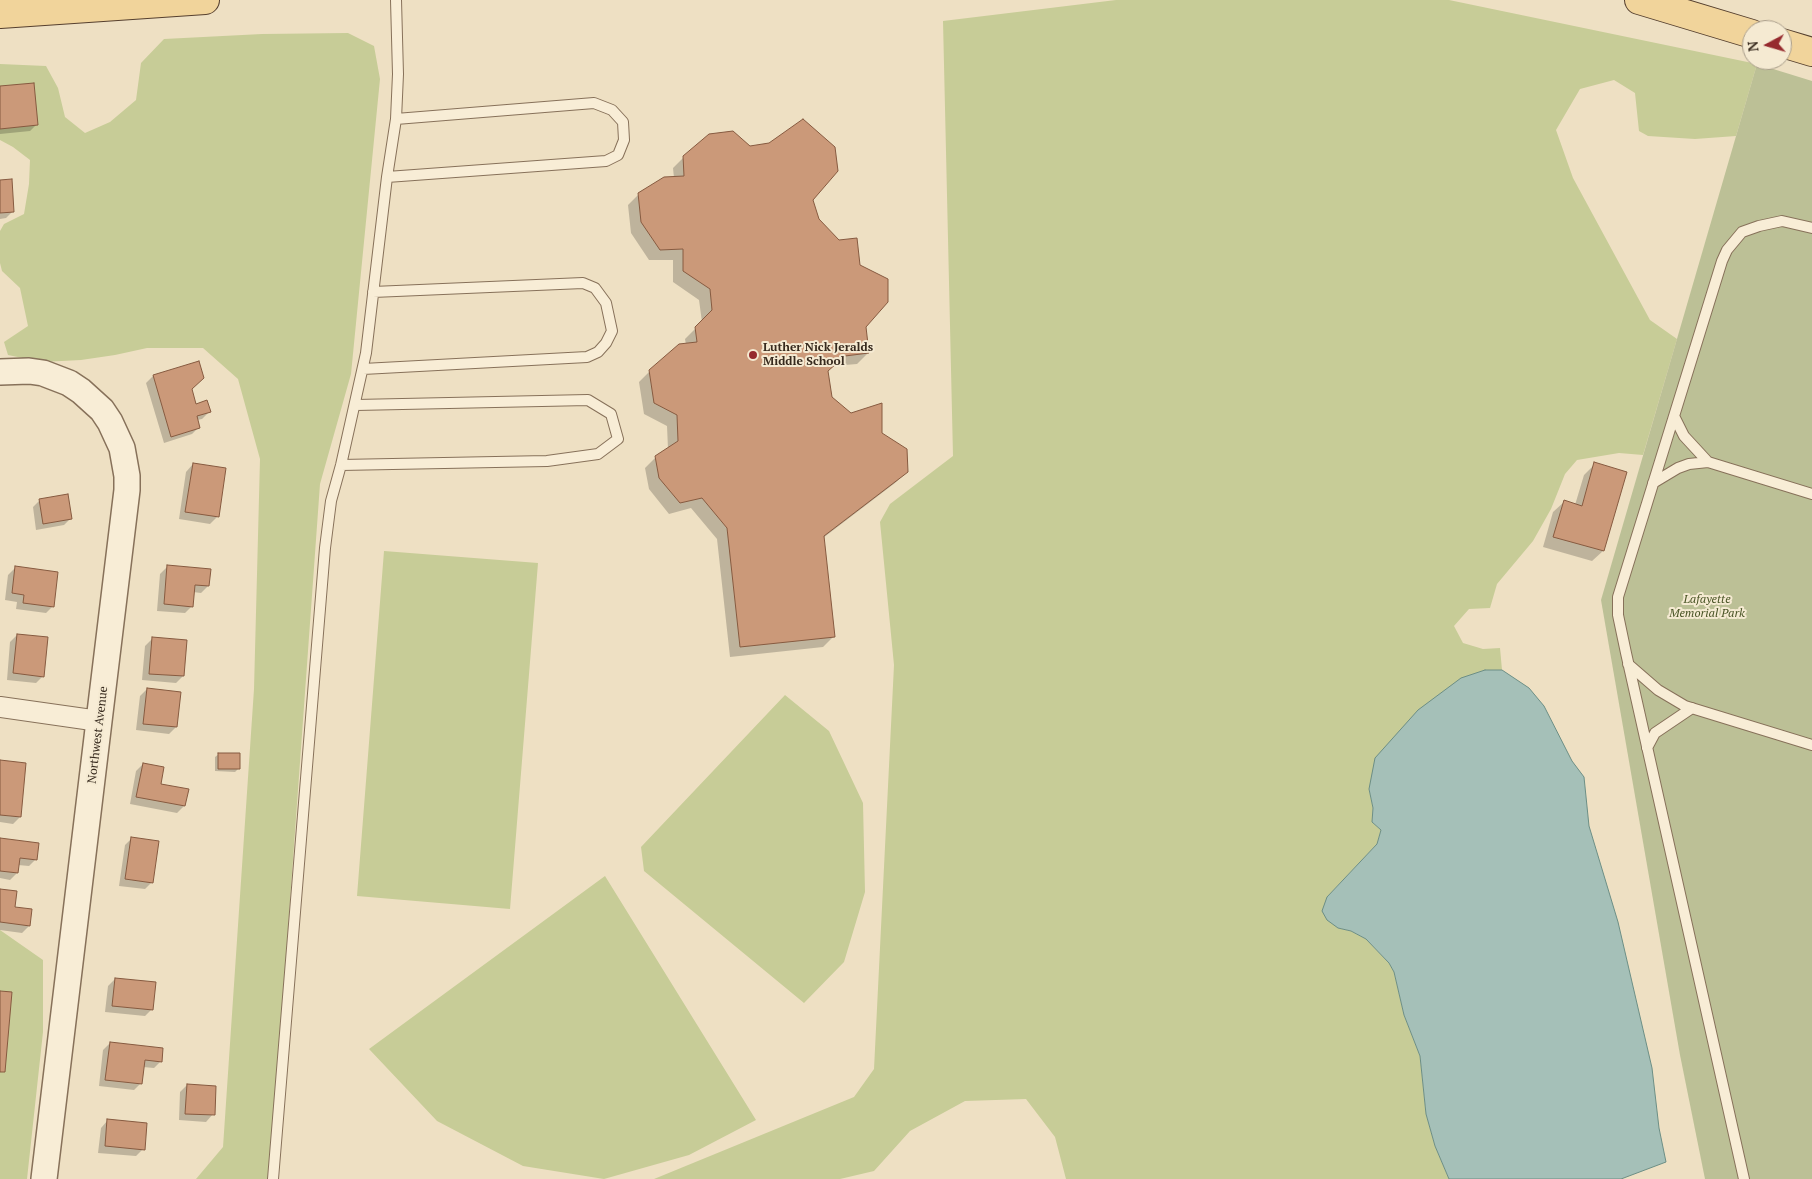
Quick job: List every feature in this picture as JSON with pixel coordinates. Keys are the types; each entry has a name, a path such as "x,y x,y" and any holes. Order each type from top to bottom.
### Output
{"main road":[{"path":"0,14 205,0"},
{"path":"1639,0 1742,31"},
{"path":"1792,46 1812,52"}],"street":[{"name":"Northwest Avenue","path":"0,372 29,371 43,373 69,383 82,391 102,410 110,422 122,448 127,476 127,490 100,721 44,1179"},
{"path":"0,707 100,721"}],"lane":[{"path":"273,1179 325,548 331,501 356,405 363,369 396,119 398,74 396,0"},
{"path":"387,177 606,161 618,155 624,140 623,122 612,110 594,103 396,119"},
{"path":"1745,1179 1628,664 1618,615 1618,598 1727,250 1742,232 1759,226 1782,221 1812,228"},
{"path":"363,369 587,357 602,348 612,331 606,303 595,288 583,283 373,292"},
{"path":"341,465 547,461 598,454 618,439 611,414 588,400 356,405"},
{"path":"1674,416 1684,436 1708,462"},
{"path":"1653,483 1678,468 1689,464 1708,462 1812,494"},
{"path":"1628,664 1658,690 1685,706 1812,745"},
{"path":"1647,748 1655,733 1692,708"}],"green space":[{"path":"1116,0 1449,0 1742,61 1742,70 1755,70 1736,136 1695,139 1648,136 1639,131 1635,93 1614,80 1580,89 1556,130 1573,178 1650,320 1677,339 1643,455 1619,453 1577,460 1565,474 1551,509 1533,541 1497,584 1490,608 1469,609 1454,626 1463,643 1483,649 1500,648 1502,670 1485,670 1369,789 1373,808 1372,822 1381,830 1377,844 1327,897 1338,928 1351,931 1366,939 1389,963 1394,972 1404,1015 1420,1056 1426,1114 1435,1146 1449,1179 1066,1179 1055,1137 1026,1099 965,1101 910,1131 874,1171 840,1179 654,1179 854,1097 874,1069 894,665 880,522 890,504 953,456 943,21"},
{"path":"348,33 374,46 380,79 351,374 320,484 270,1179 196,1179 223,1147 254,689 260,459 238,379 203,348 147,348 81,360 42,362 8,355 4,342 28,326 20,288 2,271 0,263 0,231 4,224 24,214 29,184 30,160 0,140 0,64 46,66 58,88 65,117 85,133 110,122 136,100 141,63 164,39 262,34"},
{"name":"Lafayette Memorial Park","path":"1755,70 1776,70 1812,81 1812,1179 1705,1179 1680,1055 1601,600"},
{"path":"384,551 538,563 510,909 357,896"},
{"path":"785,695 829,731 863,803 865,892 844,962 804,1003 644,871 641,847"},
{"path":"605,876 756,1120 689,1155 604,1179 523,1166 437,1121 369,1049"},
{"path":"0,930 43,960 43,1032 27,1179 0,1179"}],"water":[{"path":"1485,670 1502,670 1529,688 1544,706 1572,761 1584,777 1589,826 1618,922 1652,1068 1659,1128 1666,1162 1621,1179 1449,1179 1435,1146 1426,1114 1420,1056 1404,1015 1394,972 1389,963 1366,939 1351,931 1338,928 1327,920 1322,911 1327,897 1377,844 1381,830 1372,822 1373,808 1369,789 1375,758 1418,710 1461,678"}],"building":[{"path":"34,83 38,125 0,129 0,86"},
{"path":"803,119 835,147 838,171 813,200 819,219 839,240 857,238 860,265 888,279 888,302 866,327 869,353 845,356 828,371 832,397 851,413 882,403 882,433 907,449 908,472 824,536 835,637 740,647 727,528 702,498 680,503 659,478 655,456 678,441 677,415 654,403 649,370 679,344 697,342 695,327 712,310 710,289 683,271 683,249 660,250 641,222 638,193 664,177 684,176 683,156 709,134 733,131 750,146 769,143"},
{"path":"12,179 14,212 0,213 0,180"},
{"path":"199,361 204,378 192,389 196,404 207,400 211,412 197,416 200,428 171,437 153,375"},
{"path":"1594,462 1627,472 1604,551 1553,537 1564,500 1582,506"},
{"path":"193,463 226,468 219,517 185,512"},
{"path":"68,494 72,519 43,524 39,499"},
{"path":"167,565 211,569 209,586 195,585 193,607 164,604"},
{"path":"15,566 58,572 54,607 23,603 24,595 12,593"},
{"path":"17,634 48,637 44,677 13,673"},
{"path":"152,637 187,640 184,676 149,674"},
{"path":"147,688 181,692 177,727 143,724"},
{"path":"218,753 240,753 240,769 218,769"},
{"path":"0,760 26,763 21,817 0,815"},
{"path":"143,763 164,767 161,784 189,789 185,806 136,797"},
{"path":"131,837 159,841 153,883 125,879"},
{"path":"0,838 39,843 37,860 20,858 18,873 0,871"},
{"path":"0,889 17,891 15,907 32,909 30,926 0,922"},
{"path":"115,978 156,982 153,1010 112,1006"},
{"path":"0,991 12,992 5,1072 0,1072"},
{"path":"110,1042 163,1048 162,1062 145,1060 142,1084 105,1080"},
{"path":"187,1084 216,1086 215,1115 185,1114"},
{"path":"107,1119 147,1123 145,1150 105,1146"}],"place":[{"name":"Luther Nick Jeralds Middle School","path":"753,355"}]}
